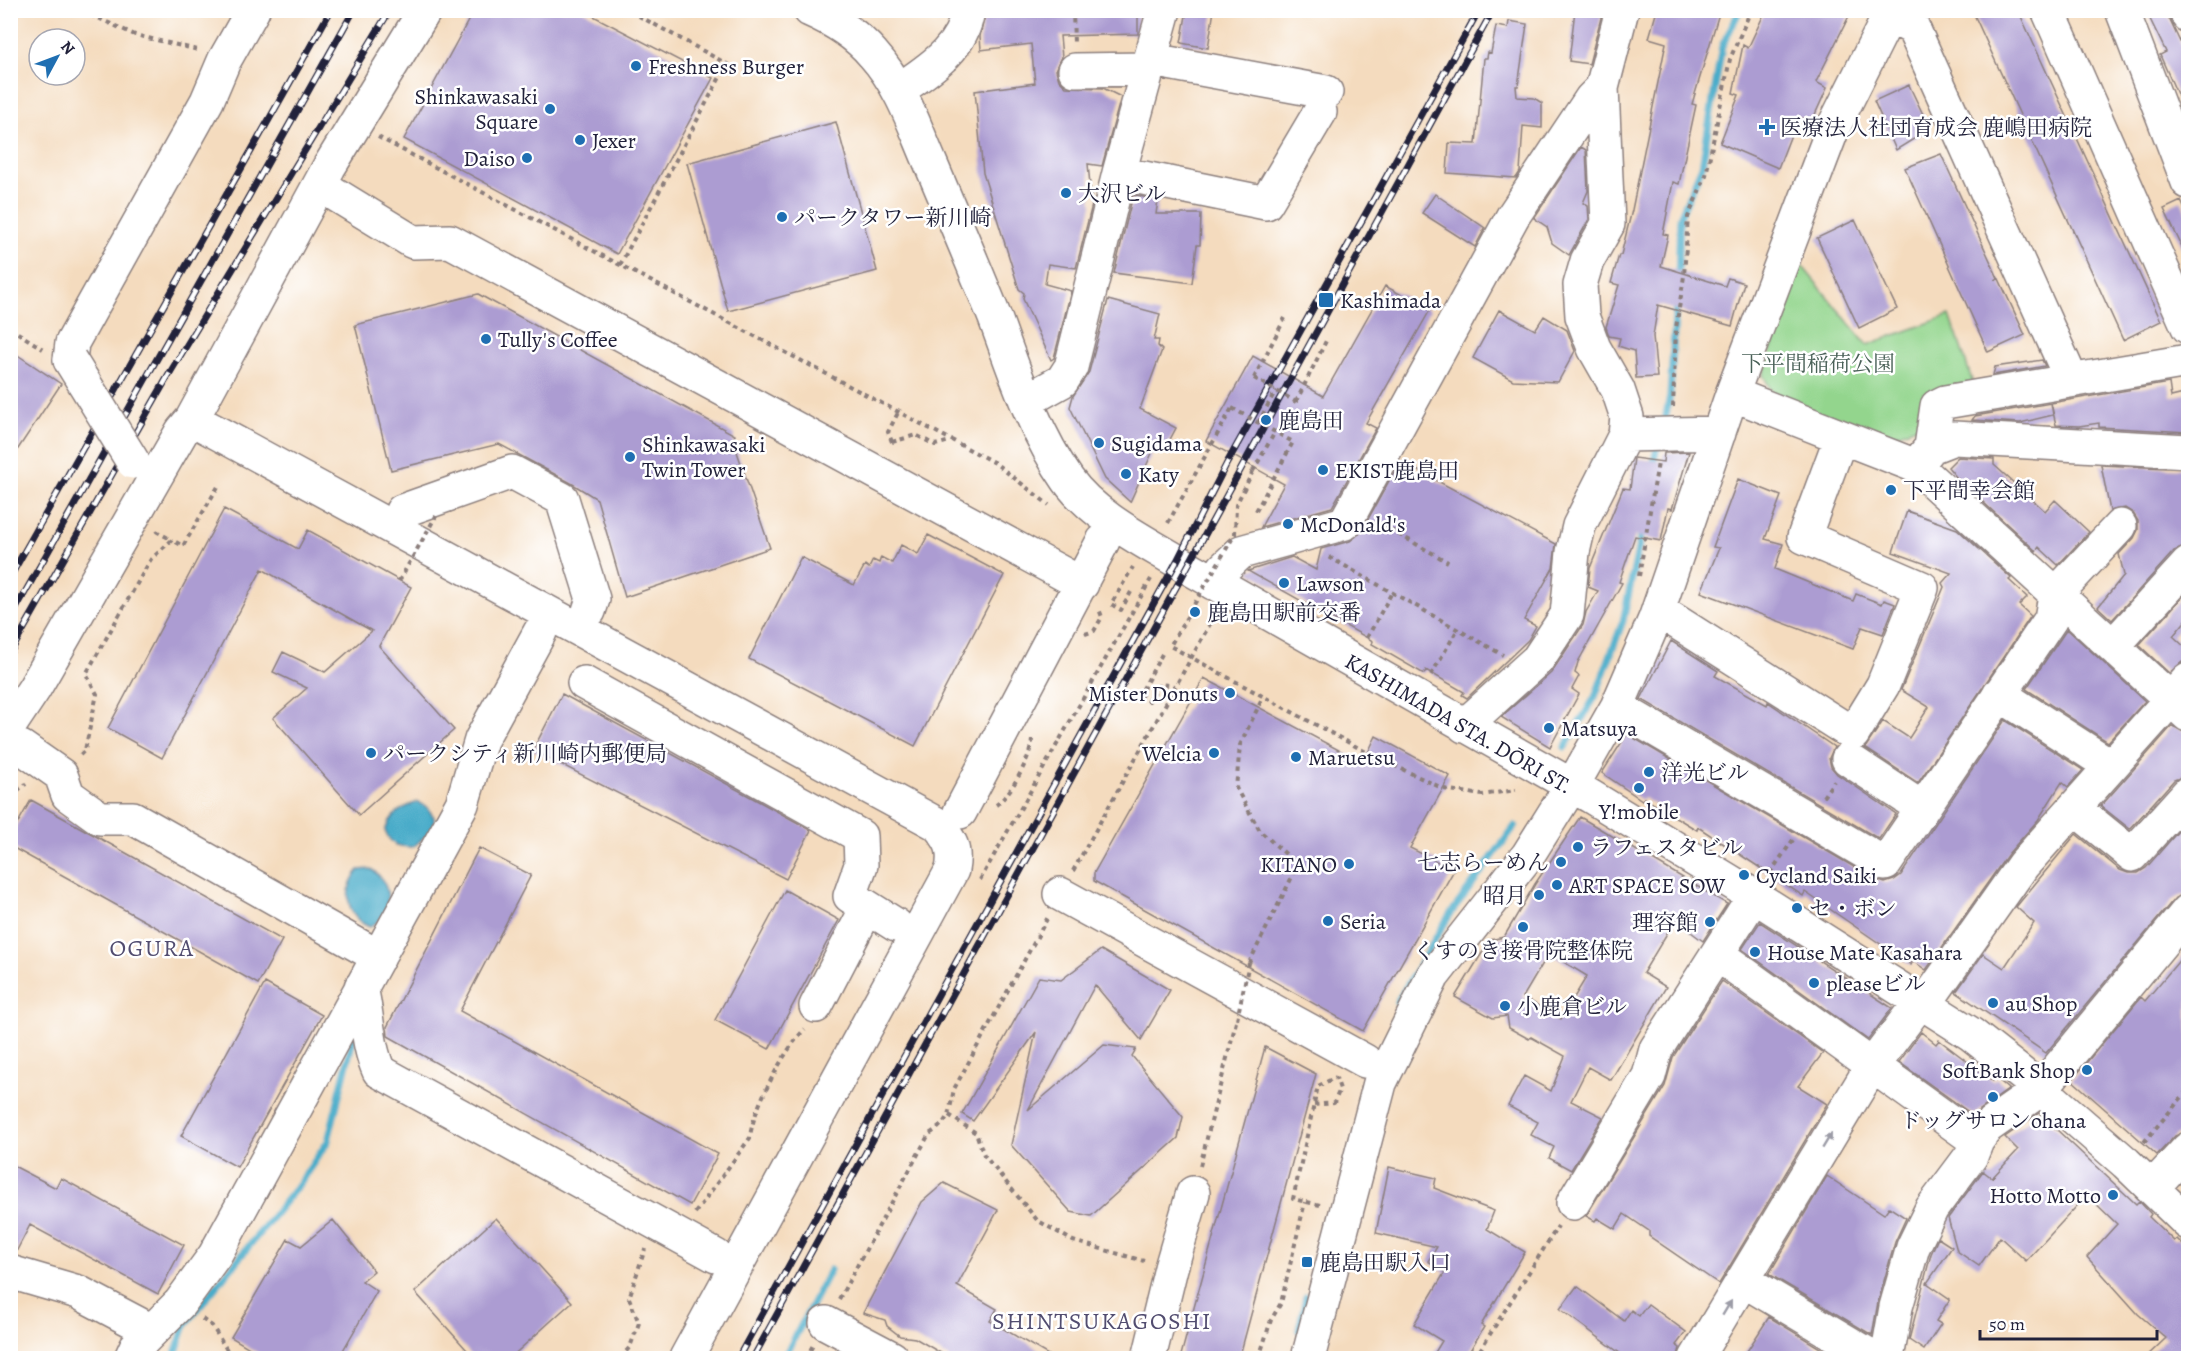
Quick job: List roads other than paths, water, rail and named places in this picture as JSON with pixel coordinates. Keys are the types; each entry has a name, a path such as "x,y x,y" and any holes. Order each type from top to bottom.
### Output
{"main road":[{"path":"10,690 130,478 133,462 70,360 72,343 207,101 224,61 253,10"},
{"path":"380,957 133,818 100,818 68,795 61,775 16,736 34,689 182,431 192,419 338,151 425,10"},
{"name":"KASHIMADA STA. DŌRI ST.","path":"810,10 831,19 857,38 875,55 900,90 978,277 1026,401 1055,458 1082,497 1214,598 1464,726 1571,787 1754,896 1971,1034 2041,1089 2126,1163 2188,1223"},
{"path":"900,90 946,55 966,27 968,10"},
{"path":"1026,401 1062,381 1071,367 1119,173 1151,65 1164,10"},
{"path":"1464,726 1538,659 1567,615 1573,552 1579,526 1625,435 1627,417 1618,390 1594,348 1582,316 1580,285 1587,261 1608,224 1602,88 1623,10"},
{"path":"2048,10 2188,327"},
{"path":"2122,10 2188,183"},
{"path":"2186,10 2188,16"},
{"path":"1308,1359 1380,1083 1433,976 1528,855 1571,787 1617,707 1658,610 1732,394 1833,128 1891,13 1914,28 2071,379"},
{"path":"1075,70 1151,65 1323,102 1266,203 1119,173"},
{"path":"1214,598 1224,568 1241,552 1345,523 1513,216 1591,99 1602,88"},
{"path":"333,193 413,242 450,241 1082,584"},
{"path":"1923,456 1937,406 1945,402 2188,361"},
{"path":"1696,1359 1872,1066 1920,1002 1934,991 2023,865 2111,766 2183,698 2113,646 2055,595 1923,456 1841,437 1732,394"},
{"path":"192,419 937,824 952,840 955,855 952,870 686,1359"},
{"path":"1625,435 1719,433"},
{"path":"1658,610 1852,734 1883,685 1922,588 1804,537 1841,437"},
{"path":"1923,456 1954,438 2188,451"},
{"path":"402,511 513,472 562,499 593,599 589,611"},
{"path":"1617,707 1885,864 2051,619 2055,595 2120,525"},
{"path":"960,812 1103,541"},
{"path":"2113,646 2188,564"},
{"path":"131,1359 136,1347 150,1330 180,1303 215,1256 462,804 481,740 540,632"},
{"path":"584,683 861,836 861,865 850,896 896,926"},
{"path":"1999,694 2111,766"},
{"path":"1848,759 1922,808"},
{"path":"2074,808 2132,855 2188,793"},
{"path":"1060,894 1350,1064"},
{"path":"1573,1203 1649,1076 1656,1048 1754,896"},
{"path":"816,1005 867,908"},
{"path":"1887,1359 1896,1307 1913,1247 1932,1208 1971,1156 1977,1141 1987,1127 2041,1089 2188,911"},
{"path":"1717,954 1977,1141"},
{"path":"361,987 369,1016 371,1054 379,1071 716,1256"},
{"path":"2152,1188 2188,1149"},
{"path":"1149,1359 1171,1268 1193,1193"},
{"path":"10,1272 78,1292 150,1330"},
{"path":"1743,1280 1874,1359"},
{"path":"826,1323 892,1359"}],"water":[{"path":"418,802 427,807 434,817 434,829 413,847 396,845 385,831 387,825 397,812"},
{"path":"371,869 384,882 388,898 383,914 370,927 362,923 351,910 349,894 350,886 359,870"}],"waterway":[{"path":"1678,279 1680,217 1702,166 1722,46 1740,10"},
{"path":"1664,425 1670,395 1676,302"},
{"path":"1652,469 1658,444"},
{"path":"1565,747 1595,697 1623,621 1642,530"},
{"path":"1397,1002 1449,916 1515,826"},
{"path":"174,1358 185,1325 300,1183 328,1141 355,1031"},
{"path":"784,1358 830,1270"},
{"path":"1299,1330 1306,1297"}],"railway":[{"path":"10,577 331,10"},
{"path":"10,619 354,10"},
{"path":"10,653 171,371 390,10"},
{"path":"738,1358 1177,561 1227,463 1479,10"},
{"path":"753,1358 1493,10"}],"place":[{"name":"Freshness Burger","path":"636,66"},
{"name":"Shinkawasaki Square","path":"550,109"},
{"name":"医療法人社団育成会 鹿嶋田病院","path":"1767,127"},
{"name":"Jexer","path":"580,140"},
{"name":"Daiso","path":"527,158"},
{"name":"大沢ビル","path":"1066,193"},
{"name":"パークタワー新川崎","path":"782,217"},
{"name":"Kashimada","path":"1326,300"},
{"name":"Tully's Coffee","path":"486,339"},
{"name":"鹿島田","path":"1266,420"},
{"name":"Sugidama","path":"1099,443"},
{"name":"Shinkawasaki Twin Tower","path":"630,457"},
{"name":"EKIST鹿島田","path":"1323,470"},
{"name":"Katy","path":"1126,474"},
{"name":"下平間幸会館","path":"1891,490"},
{"name":"McDonald's","path":"1288,524"},
{"name":"Lawson","path":"1284,583"},
{"name":"鹿島田駅前交番","path":"1195,612"},
{"name":"Mister Donuts","path":"1230,693"},
{"name":"Matsuya","path":"1549,728"},
{"name":"パークシティ新川崎内郵便局","path":"371,753"},
{"name":"Welcia","path":"1214,753"},
{"name":"Maruetsu","path":"1296,757"},
{"name":"洋光ビル","path":"1649,772"},
{"name":"Y!mobile","path":"1639,788"},
{"name":"ラフェスタビル","path":"1578,847"},
{"name":"七志らーめん","path":"1561,862"},
{"name":"KITANO","path":"1349,864"},
{"name":"Cycland Saiki","path":"1744,875"},
{"name":"ART SPACE SOW","path":"1557,885"},
{"name":"昭月","path":"1539,895"},
{"name":"セ・ボン","path":"1797,908"},
{"name":"Seria","path":"1328,921"},
{"name":"理容館","path":"1710,922"},
{"name":"くすのき接骨院整体院","path":"1523,927"},
{"name":"House Mate Kasahara","path":"1755,952"},
{"name":"pleaseビル","path":"1814,983"},
{"name":"au Shop","path":"1993,1003"},
{"name":"小鹿倉ビル","path":"1505,1006"},
{"name":"SoftBank Shop","path":"2087,1070"},
{"name":"ドッグサロンohana","path":"1993,1097"},
{"name":"Hotto Motto","path":"2113,1195"},
{"name":"鹿島田駅入口","path":"1307,1262"}],"district":[{"name":"OGURA","path":"152,948"},
{"name":"SHINTSUKAGOSHI","path":"1102,1321"}],"park label":[{"name":"下平間稲荷公園","path":"1818,363"}]}
